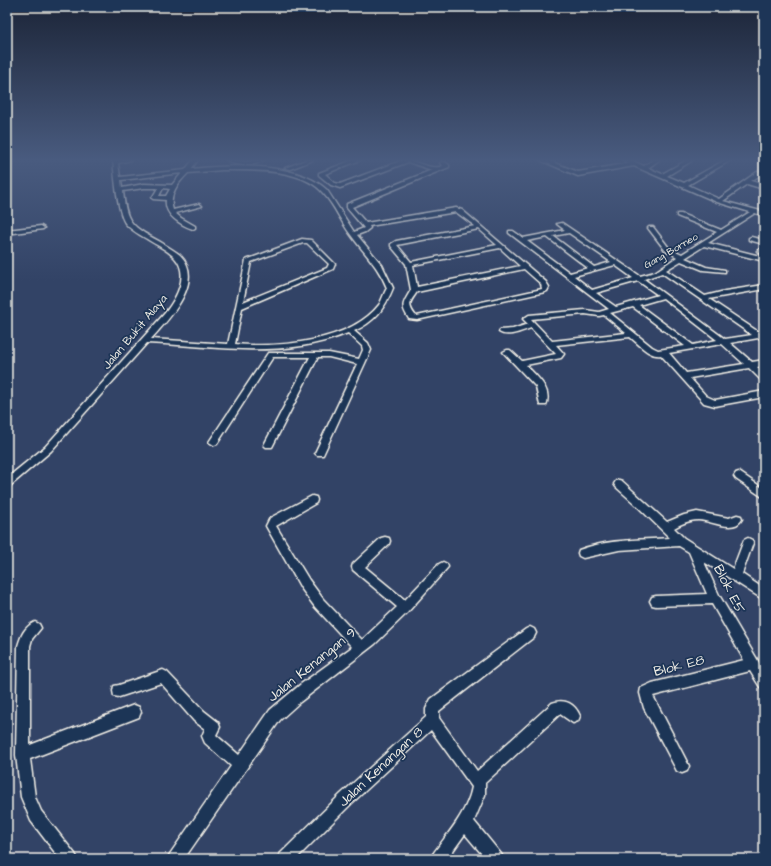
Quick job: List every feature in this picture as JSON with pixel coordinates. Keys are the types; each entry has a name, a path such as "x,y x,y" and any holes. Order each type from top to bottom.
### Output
{"street":[{"name":"Jalan Bukit Alaya","path":"7,483 48,449 168,315 178,301 184,285 185,270 178,257 161,244 141,233 128,222 123,211 121,200"},
{"path":"168,200 171,212 185,224 193,227"},
{"path":"145,341 256,348 290,345 350,331 371,317 382,306 390,288 382,268 352,234 332,200"},
{"path":"352,234 366,230 367,228 349,208 349,205 360,200"},
{"path":"719,201 764,214"},
{"path":"171,212 200,206"},
{"path":"365,225 456,210 460,211 480,227 544,283 546,287 544,290 417,318 412,317 406,308 406,304 414,290 409,264 394,244 480,227"},
{"name":"Gang Borneo","path":"592,292 651,276 753,212"},
{"path":"680,215 722,232"},
{"path":"560,224 640,279 726,342 764,378"},
{"path":"7,232 41,228"},
{"path":"651,228 667,249 705,269 723,271"},
{"path":"522,240 569,231"},
{"path":"511,232 615,310"},
{"path":"548,235 593,269"},
{"path":"751,239 764,242"},
{"path":"231,346 248,261 302,240 309,241 332,264 330,269 240,306"},
{"path":"703,244 764,259"},
{"path":"409,264 500,246"},
{"path":"569,275 617,263"},
{"path":"414,290 524,267"},
{"path":"662,270 761,336"},
{"path":"705,298 725,292 764,287"},
{"path":"520,364 559,356 560,352 527,319 532,316 585,312 596,314 662,296"},
{"path":"635,304 691,347"},
{"path":"606,312 631,335 653,351 663,352 761,336"},
{"path":"503,332 514,331 532,325"},
{"path":"320,453 367,350 365,345 350,331"},
{"path":"550,343 631,335"},
{"path":"507,352 543,389 545,397 543,403"},
{"path":"663,352 686,376 703,398 710,403 719,403 764,394"},
{"path":"214,442 271,355 336,356 361,362"},
{"path":"269,445 315,355"},
{"path":"686,376 764,363"},
{"path":"739,476 764,494"},
{"path":"619,484 680,541 764,595"},
{"path":"312,500 274,521 271,526 304,584 319,603 361,648"},
{"path":"666,527 695,515 702,515 729,522 733,522 737,519"},
{"path":"385,541 357,567 405,607"},
{"path":"583,553 600,547 659,544 680,541"},
{"path":"735,577 748,543"},
{"name":"Blok E5","path":"693,550 715,599 764,683"},
{"name":"Jalan Kenangan 9","path":"175,859 240,765 288,702 361,648 405,607 443,567"},
{"path":"656,601 715,599"},
{"path":"35,628 27,636 24,646 23,755 28,797 36,816 70,859"},
{"name":"Jalan Kenangan 8","path":"286,859 346,799 432,720 433,709 436,704 530,633"},
{"name":"Blok E8","path":"682,766 649,703 646,693 652,689 753,664"},
{"path":"118,692 163,676 199,716 213,727 213,730 209,736 210,738 240,765"},
{"path":"477,781 557,708 561,706 566,708 573,716"},
{"path":"23,755 134,712"},
{"path":"432,720 479,785 477,798 464,821 438,859"},
{"path":"464,821 496,859"}]}
